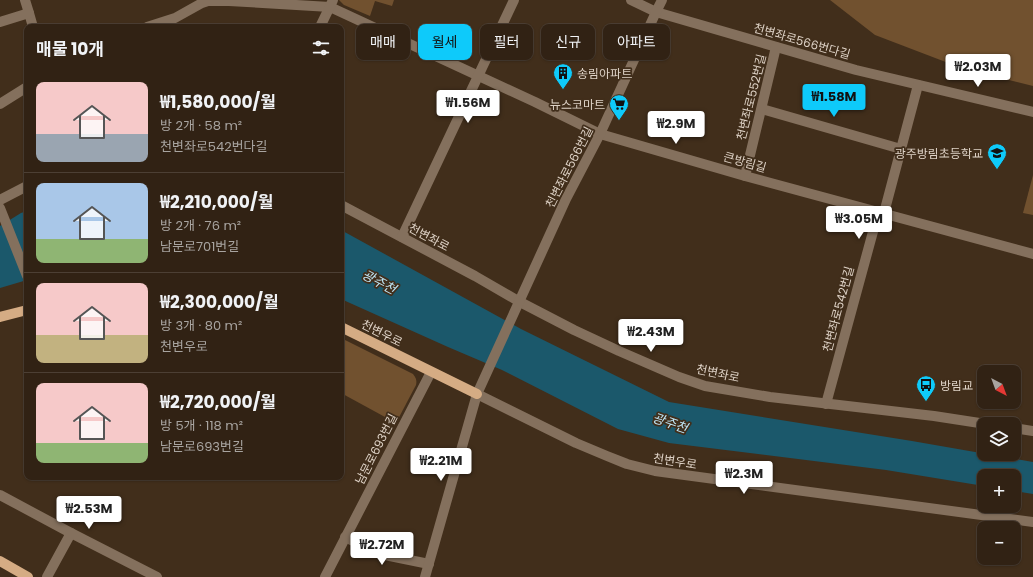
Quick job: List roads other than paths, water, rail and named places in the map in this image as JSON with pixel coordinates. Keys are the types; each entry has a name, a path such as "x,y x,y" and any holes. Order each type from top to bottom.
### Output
{"main road":[{"path":"0,317 24,311"},
{"name":"천변우로","path":"344,328 477,394"},
{"path":"0,561 28,577"}],"street":[{"path":"25,0 32,24"},
{"path":"402,237 514,0"},
{"name":"천변좌로566번다길","path":"631,0 656,12 856,70 1033,112"},
{"name":"천변좌로566번길","path":"425,577 477,394 566,199 600,134 662,0"},
{"path":"156,24 175,18 208,1 332,4 322,24"},
{"name":"큰방림길","path":"332,4 600,134 745,176 1033,254"},
{"path":"0,22 29,13"},
{"name":"천변좌로552번길","path":"745,176 776,47"},
{"name":"천변좌로542번길","path":"826,404 874,228 884,213 918,85"},
{"path":"0,104 24,89"},
{"path":"762,109 901,149"},
{"path":"0,200 24,188"},
{"name":"천변좌로","path":"344,207 574,330 679,377 710,387 770,397 934,416 977,423"},
{"path":"0,208 24,268"},
{"name":"남문로693번길","path":"325,577 431,372"},
{"name":"천변우로","path":"477,394 588,448 627,464 649,470 1033,522"},
{"path":"1021,429 1033,431"},
{"path":"0,495 157,577"},
{"path":"47,577 71,533"},
{"path":"345,538 380,554 429,564"}],"water":[{"path":"24,212 24,281 0,288 0,226"},
{"name":"광주천","path":"344,232 521,329 669,402 977,452 977,461 1021,460 1033,462 1033,494 1021,492 1021,469 977,469 977,485 886,470 669,443 618,429 502,370 344,300"}],"place":[{"name":"송림아파트","path":"563,90"},
{"name":"뉴스코마트","path":"619,121"},
{"name":"광주방림초등학교","path":"997,170"},
{"name":"방림교","path":"926,402"}]}
